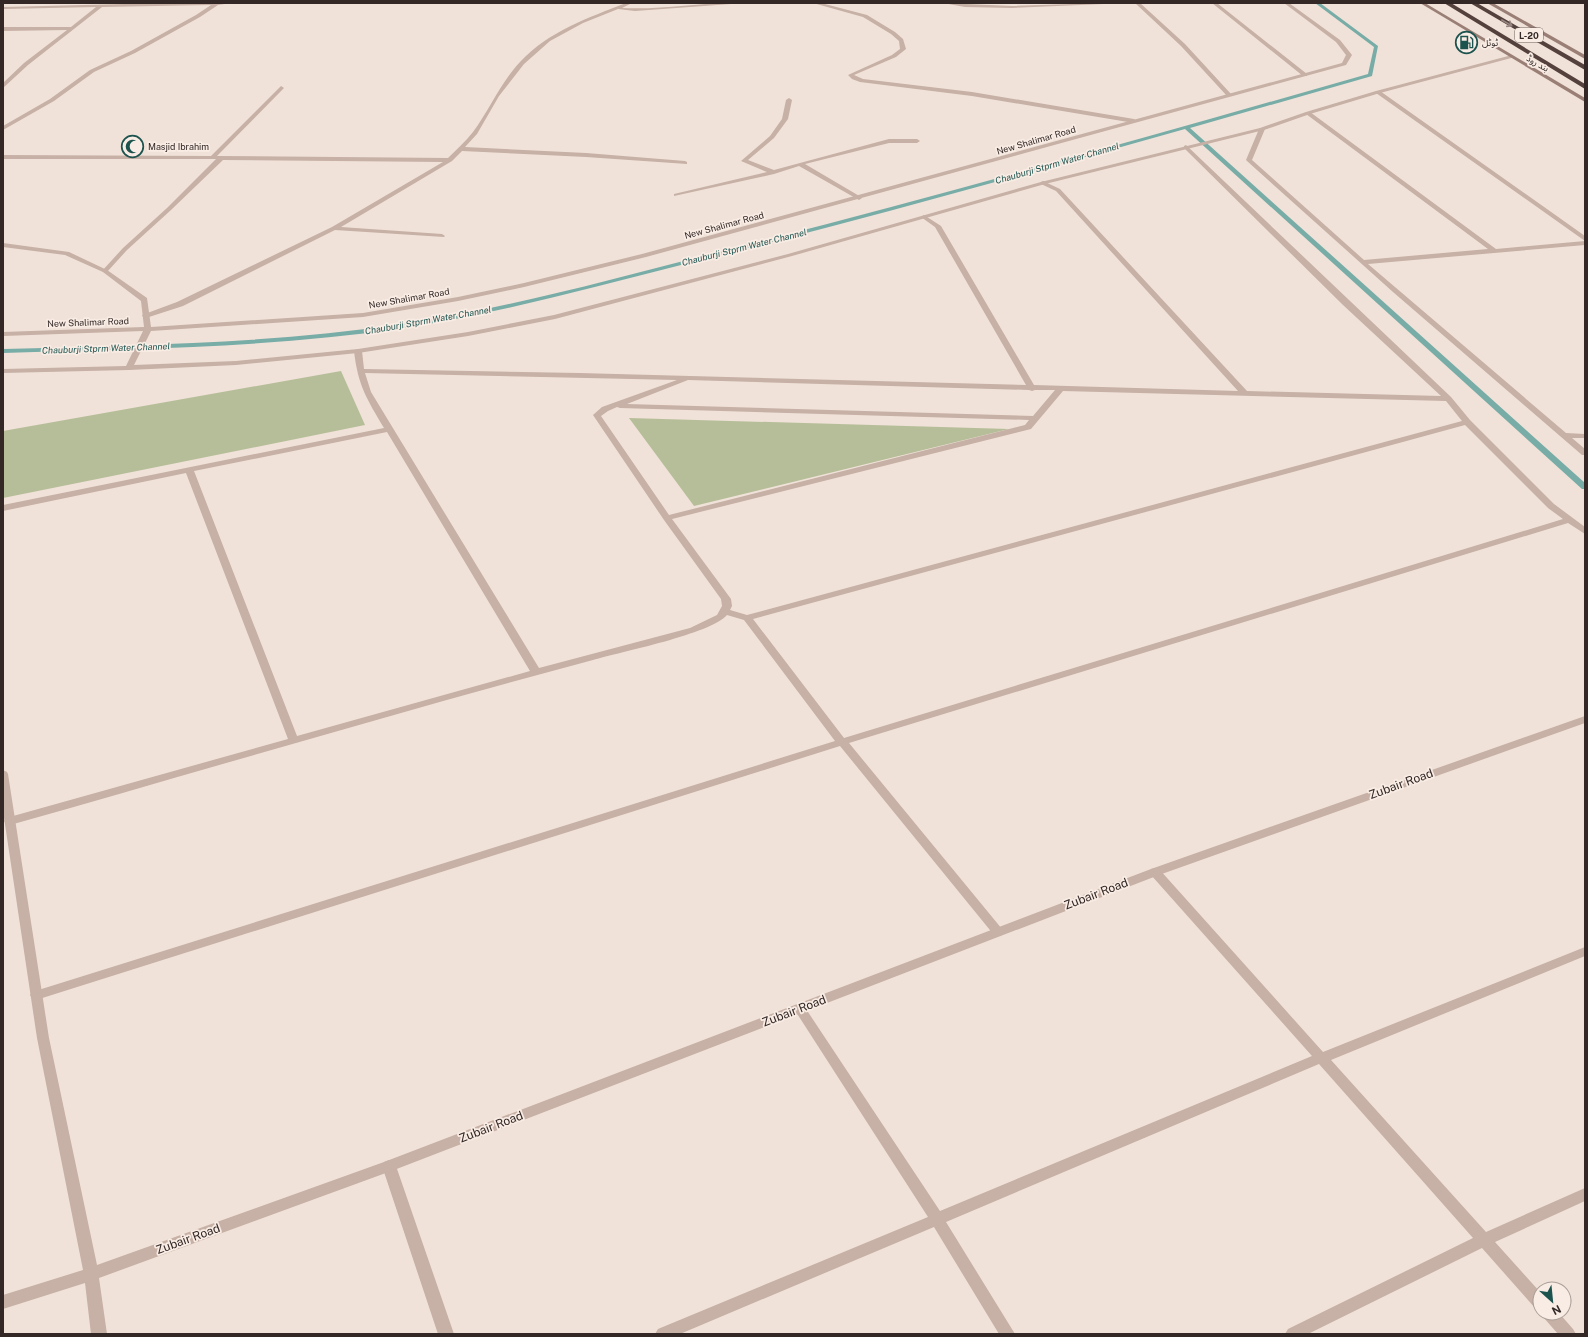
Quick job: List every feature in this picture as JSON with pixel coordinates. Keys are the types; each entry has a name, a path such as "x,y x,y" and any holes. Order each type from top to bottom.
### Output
{"highway":[{"name":"L-20","path":"1447,3 1585,87"},
{"name":"L-20","path":"1473,3 1585,68"}],"main road":[{"name":"بند روڈ","path":"1422,3 1585,100"},
{"path":"1489,3 1585,57"}],"street":[{"path":"3,128 52,100 92,71 133,52 198,16 217,3"},
{"path":"3,8 230,3"},
{"path":"146,315 180,304 334,228 450,160 475,133 497,96 527,59 548,40 581,22 618,9 630,3"},
{"path":"618,9 635,10 731,3"},
{"path":"815,3 865,16 893,33 901,40 903,49 894,56 851,75 862,81 972,94 1134,121"},
{"path":"945,3 966,6 1012,7 1104,3"},
{"path":"1137,3 1183,45 1229,95"},
{"path":"1214,3 1305,75"},
{"name":"New Shalimar Road","path":"3,334 147,331 363,315 458,299 524,285 644,256 1344,64 1349,55 1338,40 1286,3"},
{"path":"3,86 26,64 101,6"},
{"path":"3,29 74,28"},
{"path":"3,371 129,368 236,363 358,351 468,334 555,317 775,259 1043,183 1262,129 1308,113 1378,92 1512,57"},
{"path":"213,157 281,88"},
{"path":"1378,92 1585,239"},
{"path":"774,172 744,161 772,137 785,118 789,100"},
{"path":"1308,113 1495,251"},
{"path":"1262,129 1249,160 1363,262 1585,453"},
{"path":"676,195 774,172 889,141 917,141"},
{"path":"1190,147 1346,303 1448,399 1467,422 1551,506 1568,520 1585,531"},
{"path":"459,150 586,155 685,163"},
{"path":"3,157 222,157 450,160"},
{"path":"105,271 125,249 169,209 222,157"},
{"path":"800,164 859,198"},
{"path":"1043,183 1058,190 1244,394"},
{"path":"924,217 938,226 1032,389"},
{"path":"334,228 442,236"},
{"path":"1363,262 1585,242"},
{"path":"3,245 67,253 105,271 144,300 147,331 129,368"},
{"path":"358,351 360,371 367,392 536,672"},
{"path":"360,371 689,378 1032,389 1448,399"},
{"path":"10,821 536,672 692,630 720,617 728,606 726,599 667,518 598,415 600,412 614,406 689,378"},
{"path":"667,518 1028,427 1060,389"},
{"path":"614,406 1036,418"},
{"path":"725,611 747,618 1467,422"},
{"path":"3,508 389,429"},
{"path":"1564,435 1585,436"},
{"path":"189,470 294,741"},
{"path":"36,994 842,742 1568,520"},
{"path":"747,618 842,742 998,932"},
{"name":"Zubair Road","path":"3,1302 91,1274 389,1166 1155,872 1585,719"},
{"path":"3,774 43,1038 91,1274 99,1334"},
{"path":"1155,872 1532,1294"},
{"path":"663,1334 1321,1058 1585,950"},
{"path":"800,1009 937,1219 1006,1334"},
{"path":"389,1166 446,1334"},
{"path":"1293,1334 1484,1240 1585,1194"},
{"path":"1556,1321 1568,1334"}],"green space":[{"path":"341,371 365,425 3,498 3,431"},
{"path":"629,418 1009,429 694,506"}],"waterway":[{"name":"Chauburji Stprm Water Channel","path":"1186,127 1370,75 1376,47 1317,3"},
{"name":"Chauburji Stprm Water Channel","path":"3,351 227,343 316,337 404,326 491,310 872,214 1186,127"},
{"path":"1186,127 1585,487"}],"place":[{"name":"ٹوٹل","path":"1467,42"},
{"name":"Masjid Ibrahim","path":"132,146"}]}
